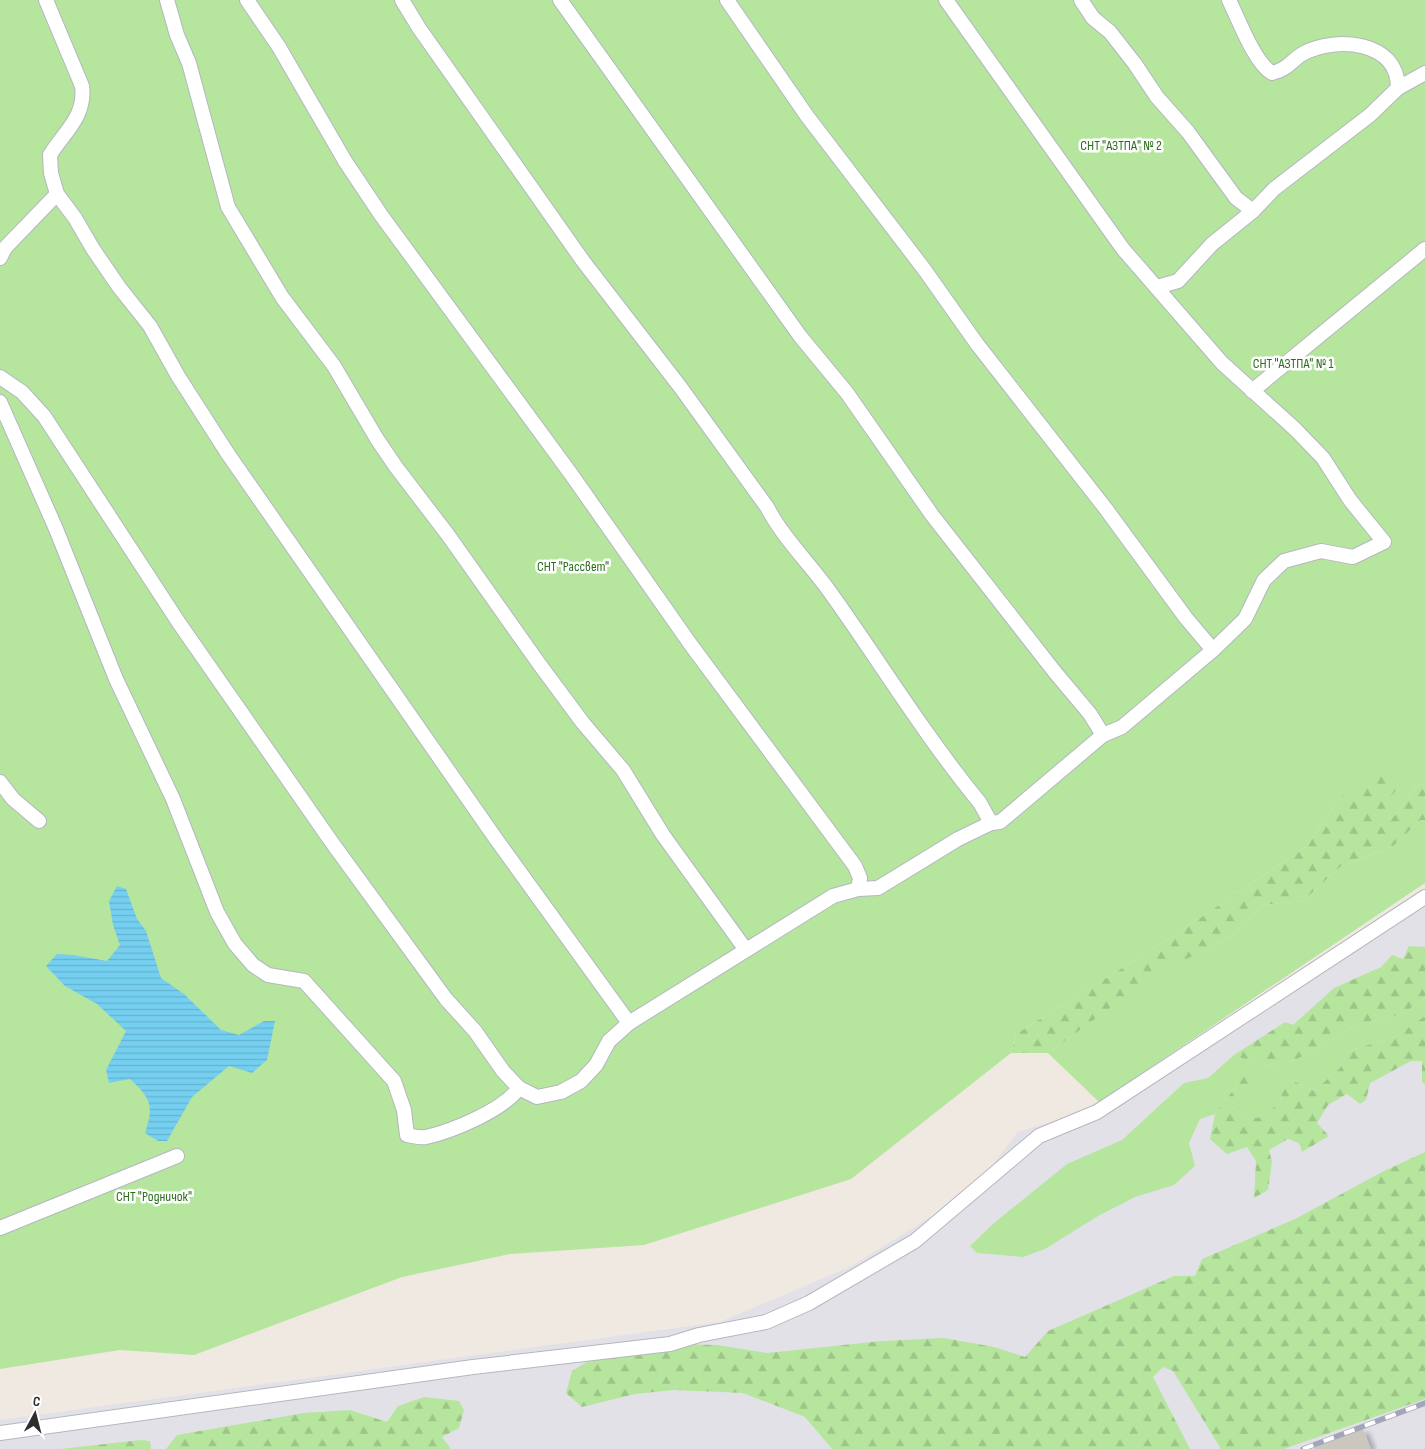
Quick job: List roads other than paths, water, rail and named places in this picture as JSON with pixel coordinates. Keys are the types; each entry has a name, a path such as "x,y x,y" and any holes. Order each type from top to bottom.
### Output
{"lane":[{"path":"46,0 82,86 84,100 80,112 50,155 51,173 57,194 76,218 92,249 150,326 178,376 251,487 496,839 630,1023"},
{"path":"167,0 177,35 189,63 228,207 282,297 334,366 376,439 448,535 545,673 583,723 623,770 663,835 746,950"},
{"path":"247,0 278,47 344,161 381,215 560,459 691,645 855,866 860,878 858,889"},
{"path":"402,0 419,28 583,260 681,388 767,507 774,522 829,591 897,691 980,803 991,823"},
{"path":"560,0 800,336 847,394 932,515 1090,714 1103,735"},
{"path":"726,0 807,116 924,269 977,344 1100,502 1186,618 1213,650"},
{"path":"0,377 22,392 44,416 179,623 332,844 446,999 475,1031 503,1071 519,1088 537,1097 561,1092 581,1081 596,1064 610,1041 630,1023 833,896 858,889 878,888 958,839 991,823 1000,822 1103,735 1122,727 1213,650 1245,619 1264,580 1284,561 1321,551 1352,557 1384,542 1350,500 1322,458 1295,429 1222,363 1123,249 946,0"},
{"path":"1081,0 1093,18 1110,32 1125,51 1157,97 1188,132 1236,198 1254,210"},
{"path":"1228,0 1256,55 1266,70 1272,73 1284,70 1302,54 1324,45 1355,44 1374,50 1391,62 1398,74 1398,88"},
{"path":"1157,287 1178,281 1212,244 1254,210 1274,189 1370,115 1398,88 1425,73"},
{"path":"2,249 57,194"},
{"path":"1252,391 1425,249"},
{"path":"0,402 60,538 116,678 173,799 217,912 235,944 253,965 268,975 304,981 353,1034 394,1081 404,1110 406,1135 424,1137 454,1127 511,1099 519,1088"},
{"path":"0,782 12,799 39,821"},
{"path":"0,1433 473,1367 670,1344 699,1335 766,1322 809,1303 915,1241 1039,1136 1097,1112 1425,897"},
{"path":"0,1228 177,1156"}],"water":[{"path":"117,886 126,889 137,919 146,931 161,978 184,994 221,1030 239,1035 264,1021 275,1021 267,1060 252,1073 229,1066 192,1097 167,1141 158,1141 145,1133 150,1109 149,1103 130,1079 109,1083 106,1070 126,1031 97,1004 65,986 46,966 57,954 107,961 120,945 113,925 109,901"}],"railway":[{"path":"1303,1449 1425,1403"}],"park label":[{"name":"СНТ \"АЗТПА\" № 2","path":"1121,145"},
{"name":"СНТ \"АЗТПА\" № 1","path":"1293,363"},
{"name":"СНТ \"Рассвет\"","path":"573,566"},
{"name":"СНТ \"Родничок\"","path":"154,1196"}]}
